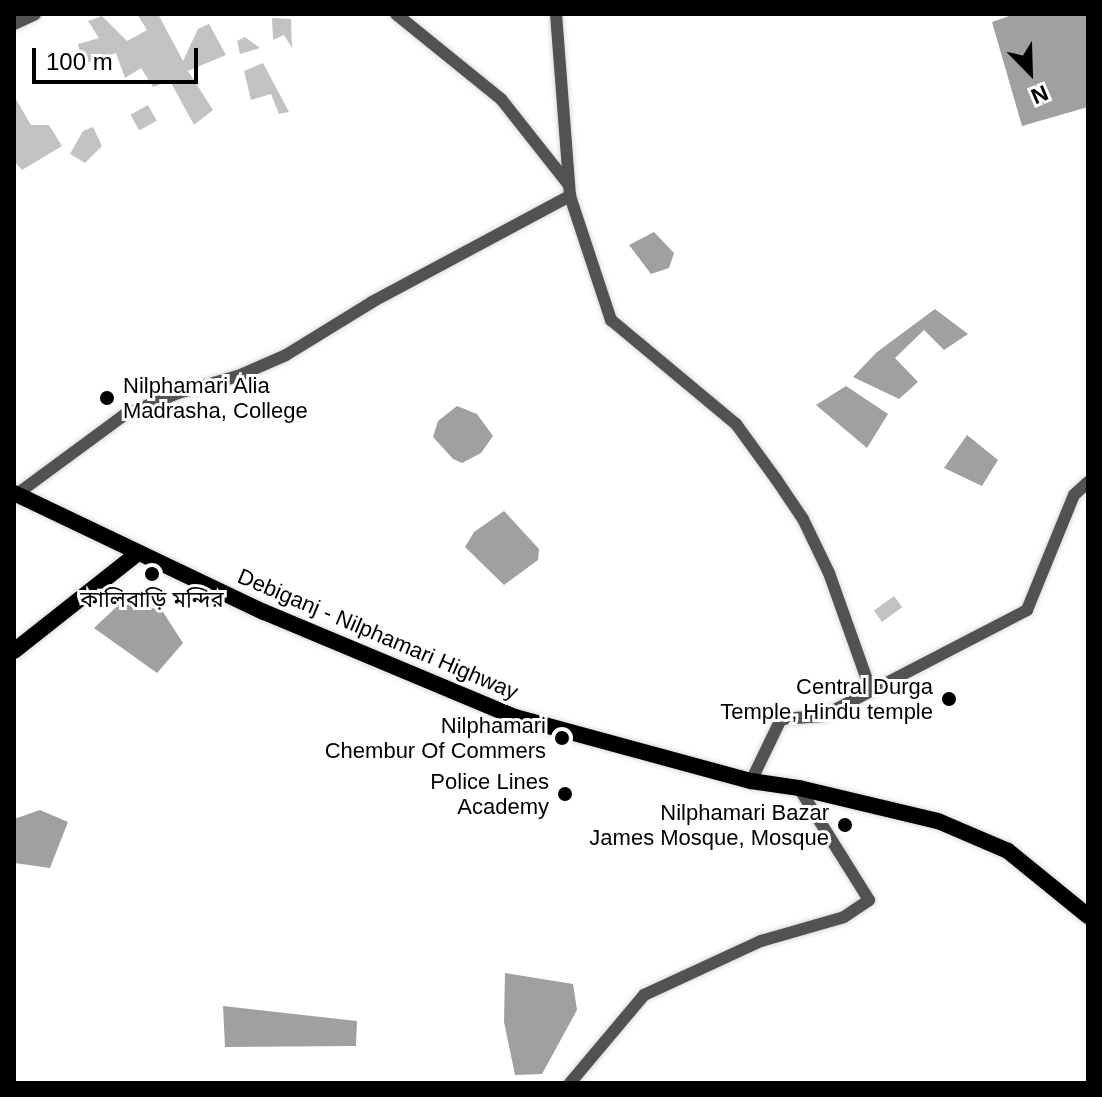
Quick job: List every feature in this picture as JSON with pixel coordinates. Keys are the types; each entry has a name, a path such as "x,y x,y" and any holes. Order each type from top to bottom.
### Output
{"main road":[{"name":"Debiganj - Nilphamari Highway","path":"15,494 394,669 515,717 751,781 799,788 938,821 1008,851 1088,916"},
{"path":"14,651 138,553"}],"street":[{"path":"14,24 35,14"},
{"path":"396,14 501,99 570,190"},
{"path":"556,14 570,190 611,320 736,424 803,519 829,573 871,691"},
{"path":"15,494 124,415 178,393 238,376 286,355 372,302 570,190"},
{"path":"751,781 781,719 823,716 1027,610 1074,495 1088,482"},
{"path":"570,1083 644,995 761,941 844,917 869,900 799,788"}],"shaded area":[{"path":"1015,14 1088,14 1088,107 1022,126 992,22"},
{"path":"654,232 674,253 669,268 651,274 629,245"},
{"path":"935,309 968,334 944,350 924,330 895,358 918,382 899,399 853,377 877,352"},
{"path":"846,386 888,414 867,448 816,405"},
{"path":"457,406 477,414 493,436 481,453 462,463 453,459 433,437 438,421"},
{"path":"967,435 998,460 982,486 944,468"},
{"path":"504,511 539,549 538,560 504,585 465,547 474,532"},
{"path":"126,598 163,612 183,643 157,673 94,628"},
{"path":"40,810 68,822 50,868 14,863 14,819"},
{"path":"505,973 573,984 577,1010 542,1074 515,1075 504,1022"},
{"path":"223,1006 357,1021 356,1046 225,1047"}],"building":[{"path":"137,14 158,14 183,61 198,29 209,24 226,55 188,71 213,110 194,125 170,81 153,87 141,68 125,78 116,53 82,64 78,44 99,38 88,21 102,16 127,41 147,30"},
{"path":"272,18 291,19 292,48 284,35 273,40"},
{"path":"245,37 260,48 240,54 237,41"},
{"path":"263,63 289,112 279,114 271,94 251,100 244,71"},
{"path":"14,96 31,125 49,125 62,146 22,170 14,161"},
{"path":"148,105 157,121 139,130 131,115"},
{"path":"93,127 102,146 85,163 70,154 83,131"},
{"path":"894,596 902,607 882,622 874,611"}],"place":[{"name":"Nilphamari Alia Madrasha, College","path":"107,398"},
{"name":"কালিবাড়ি মন্দির","path":"152,574"},
{"name":"Central Durga Temple, Hindu temple","path":"949,699"},
{"name":"Nilphamari Chembur Of Commers","path":"562,738"},
{"name":"Police Lines Academy","path":"565,794"},
{"name":"Nilphamari Bazar James Mosque, Mosque","path":"845,825"}]}
